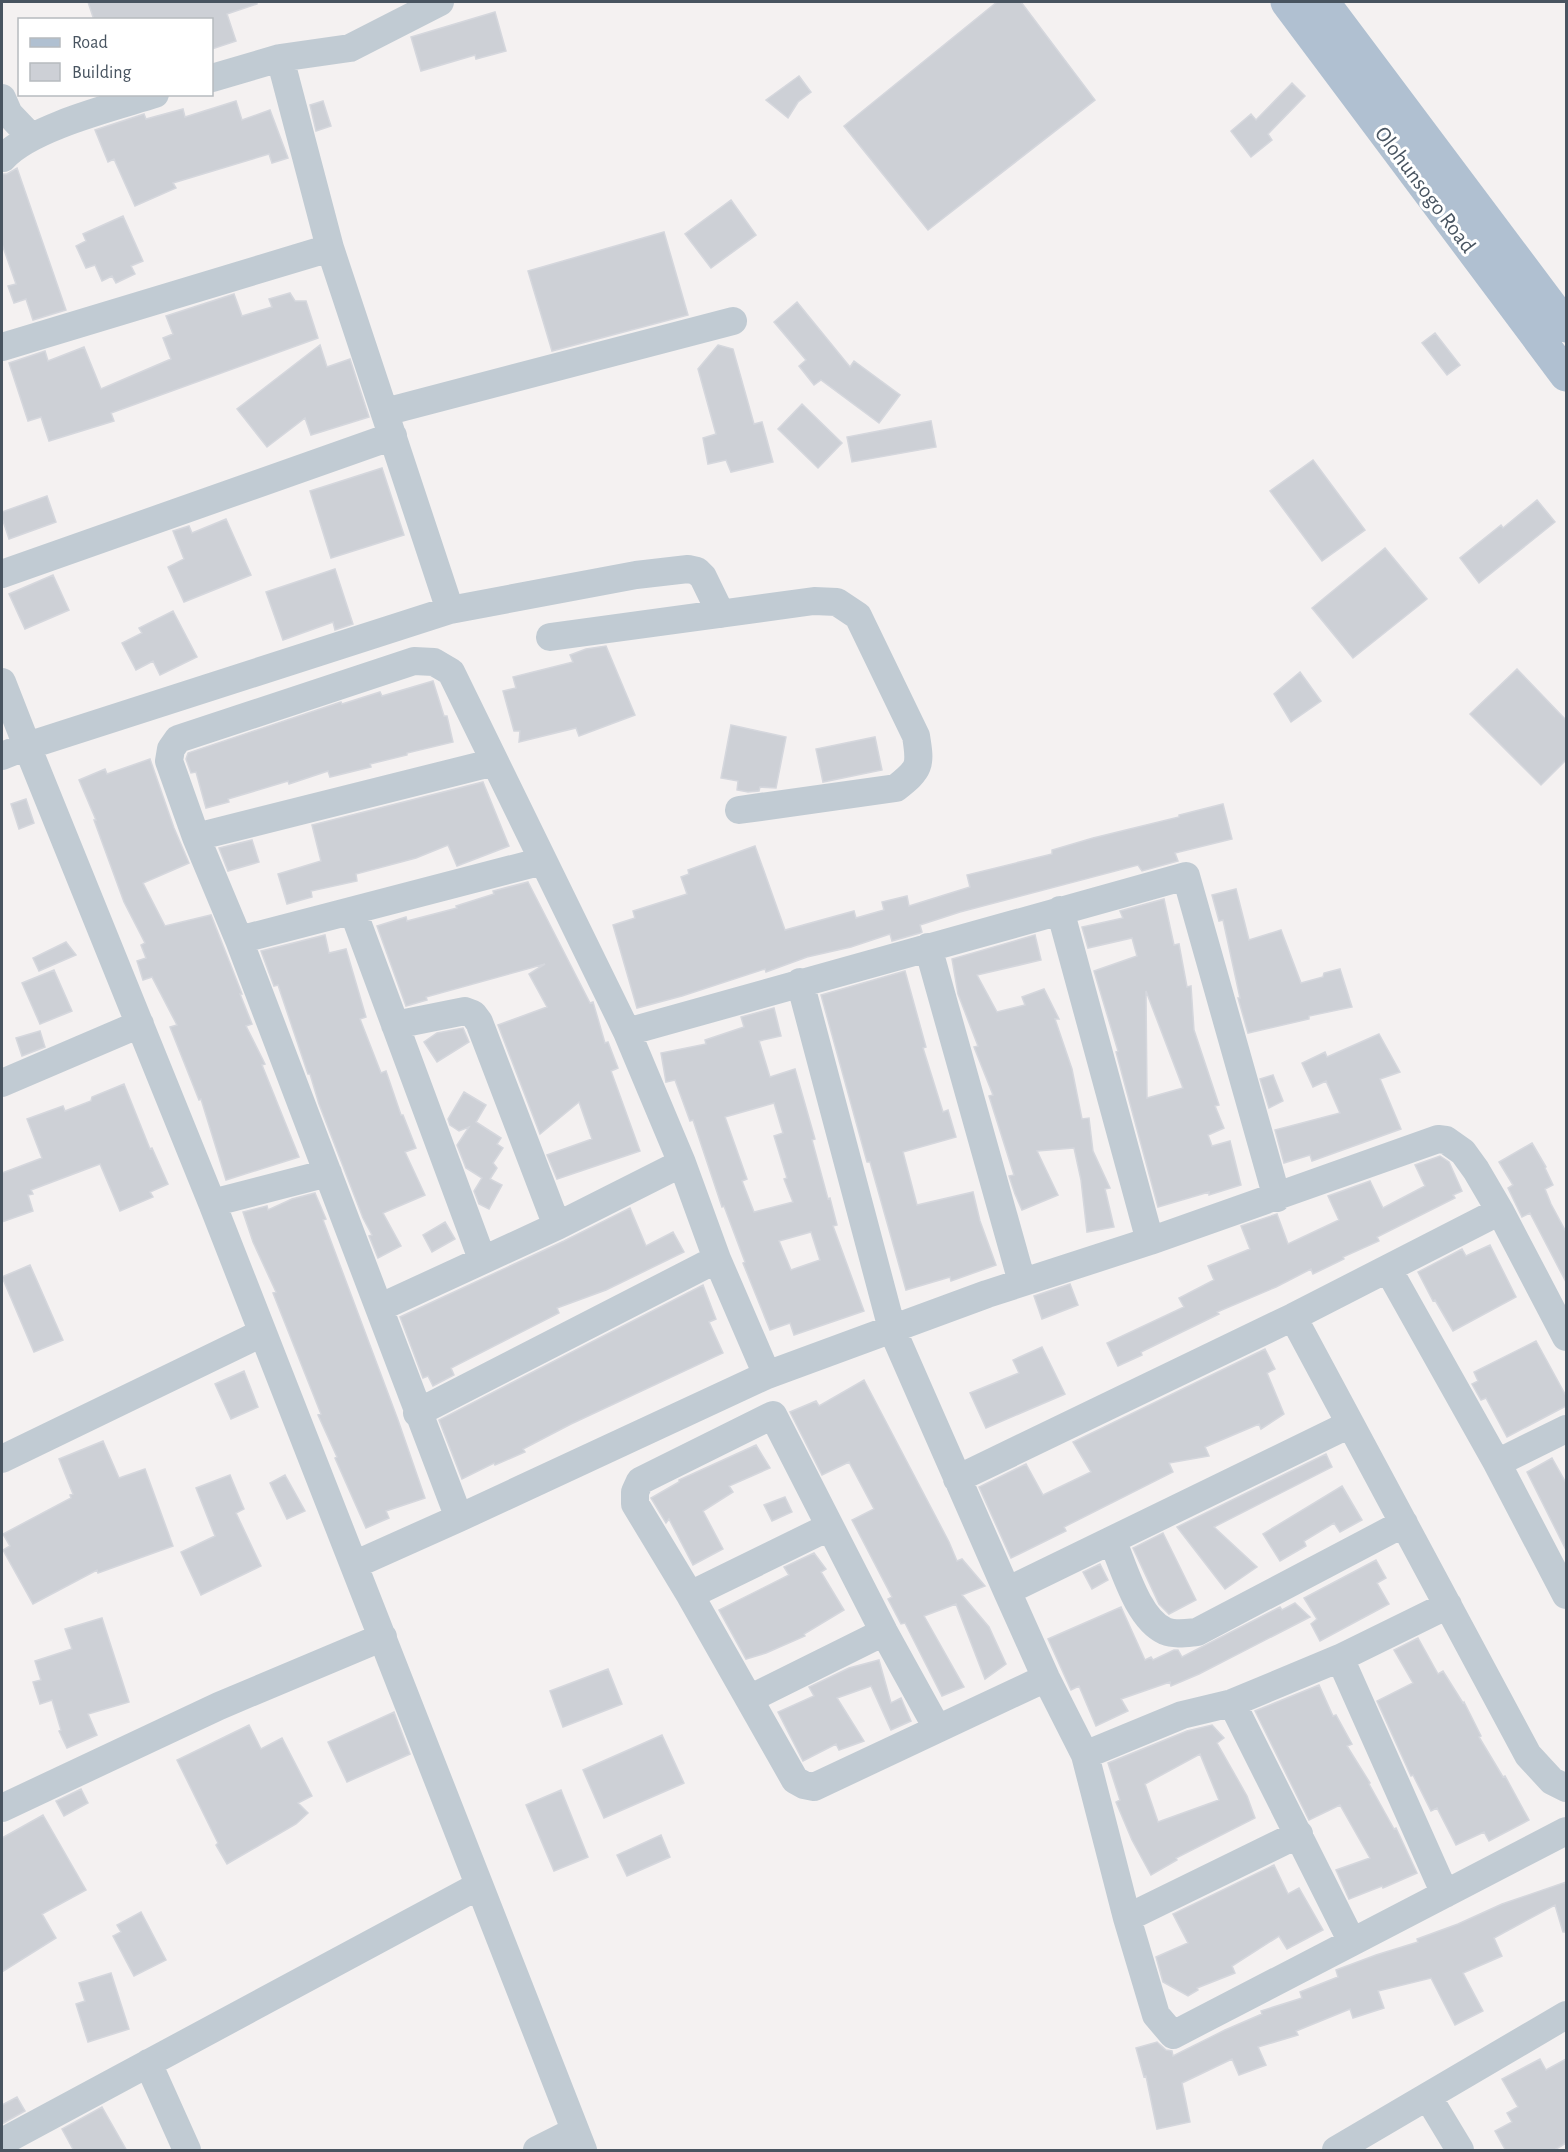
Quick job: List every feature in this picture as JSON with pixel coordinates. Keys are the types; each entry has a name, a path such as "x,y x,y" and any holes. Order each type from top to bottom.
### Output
{"main road":[{"name":"Olohunsogo Road","path":"1287,2 1566,375"},
{"name":"Olohunsogo Road","path":"1323,2 1566,326"}],"street":[{"path":"213,78 280,58 350,48 440,2"},
{"path":"280,58 330,248 450,610"},
{"path":"2,150 11,149 32,137 101,110 148,96"},
{"path":"2,98 9,114 32,137"},
{"path":"2,347 330,248"},
{"path":"2,574 389,424 733,321"},
{"path":"2,756 450,610 636,575 688,569 697,570 704,577 721,614"},
{"path":"550,637 814,602 837,602 858,616 916,736 920,755 915,773 896,788 739,810"},
{"path":"459,1518 417,1413 239,940 196,837 169,760 171,749 178,739 414,661 434,662 451,672 627,1032 682,1163 717,1259 767,1375"},
{"path":"2,681 212,1203 579,2141 537,2151"},
{"path":"196,837 495,762"},
{"path":"239,940 543,861"},
{"path":"627,1032 1186,876 1277,1198"},
{"path":"1060,910 1150,1241"},
{"path":"353,911 482,1259"},
{"path":"928,947 1022,1282"},
{"path":"800,982 892,1329 1006,1591 1085,1755 1127,1918 1156,2015 1173,2035 1566,1831"},
{"path":"395,1025 465,1011 473,1014 479,1022 557,1226"},
{"path":"2,1083 140,1024"},
{"path":"354,1565 767,1375 1022,1282 1277,1198 1442,1138 1463,1152 1500,1211 1566,1337"},
{"path":"379,1308 557,1226 682,1163"},
{"path":"212,1203 327,1173"},
{"path":"957,1479 1293,1317 1500,1211"},
{"path":"417,1413 717,1259"},
{"path":"1388,1269 1497,1463 1566,1595"},
{"path":"1293,1317 1528,1755 1552,1781 1566,1788"},
{"path":"2,1459 262,1333"},
{"path":"937,1728 884,1632 773,1415 640,1481 635,1492 635,1504 690,1595 795,1780 804,1785 814,1786 1046,1678"},
{"path":"1006,1591 1350,1424"},
{"path":"1497,1463 1566,1429"},
{"path":"1112,1540 1141,1609 1150,1620 1165,1630 1179,1634 1197,1632 1404,1524"},
{"path":"690,1595 830,1527"},
{"path":"1085,1755 1182,1715 1232,1703 1340,1658 1448,1605"},
{"path":"749,1699 884,1632"},
{"path":"2,1808 219,1706 383,1637"},
{"path":"1340,1658 1445,1894"},
{"path":"1232,1703 1352,1942"},
{"path":"1127,1918 1299,1834"},
{"path":"2,2142 478,1886"},
{"path":"1336,2151 1566,2015"},
{"path":"148,2063 187,2151"},
{"path":"1428,2097 1460,2151"}],"building":[{"path":"88,2 257,2 257,4 227,14 236,41 213,49 213,18 93,18"},
{"path":"997,2 1021,2 1095,100 928,230 844,126"},
{"path":"495,12 506,51 476,59 475,55 421,71 411,37"},
{"path":"799,76 811,92 798,102 788,118 766,100"},
{"path":"1292,83 1305,96 1268,134 1272,140 1251,157 1231,131 1251,114 1256,120"},
{"path":"236,101 242,120 270,110 288,158 272,163 269,154 173,183 176,188 135,206 114,159 108,162 95,130 144,114 146,119 183,109 185,117"},
{"path":"323,101 331,126 316,131 310,105"},
{"path":"17,168 66,310 33,320 26,299 14,303 8,286 16,284 2,244 2,174 7,174"},
{"path":"731,200 756,235 711,268 685,234"},
{"path":"123,216 143,261 131,266 135,274 116,283 112,276 102,281 95,265 86,268 76,246 86,241 83,234"},
{"path":"664,232 688,315 552,351 528,271"},
{"path":"290,293 295,301 306,301 318,338 111,413 114,421 49,441 41,417 28,421 9,363 45,351 48,361 84,347 101,389 171,359 163,338 173,334 166,316 234,294 242,316 272,307 269,299"},
{"path":"797,302 850,367 854,361 900,395 879,423 821,380 814,385 799,366 806,360 774,322"},
{"path":"1435,333 1460,365 1447,375 1422,343"},
{"path":"320,345 327,367 350,359 369,417 311,435 305,418 267,447 237,409"},
{"path":"718,345 733,349 754,424 762,422 773,462 731,472 726,460 708,464 703,438 716,434 698,369"},
{"path":"802,404 842,443 818,468 778,429"},
{"path":"931,421 936,447 852,462 847,437"},
{"path":"1313,460 1365,530 1322,561 1270,491"},
{"path":"382,468 404,535 331,558 310,491"},
{"path":"47,496 56,522 9,539 2,512"},
{"path":"1537,500 1555,522 1479,583 1460,558 1501,525 1503,528"},
{"path":"226,519 251,575 184,602 168,567 184,559 173,531 189,526 192,533"},
{"path":"1385,548 1427,599 1353,658 1312,608"},
{"path":"335,569 353,624 335,630 333,622 283,640 266,592"},
{"path":"53,575 69,610 25,629 9,594"},
{"path":"173,611 197,657 160,675 153,661 136,670 122,643 142,633 139,628"},
{"path":"606,646 635,715 579,736 576,728 519,742 520,731 514,731 503,691 516,688 513,677 573,662 570,655 586,649"},
{"path":"1517,669 1566,720 1566,760 1541,785 1470,714"},
{"path":"1300,672 1321,701 1291,722 1274,694"},
{"path":"433,681 444,716 447,716 453,742 407,753 407,755 370,764 371,767 330,777 328,771 289,784 288,781 206,808 196,772 191,773 186,759 188,753 341,702 342,704 380,692 382,696"},
{"path":"731,725 786,737 776,788 760,787 759,791 748,792 737,790 738,781 721,778"},
{"path":"875,737 882,770 823,782 816,749"},
{"path":"150,759 189,863 143,883 165,926 211,915 252,1024 246,1026 265,1064 262,1065 299,1157 226,1180 201,1099 199,1100 170,1027 177,1025 152,977 143,980 137,961 146,958 141,945 145,943 124,902 94,820 96,820 79,780 105,769 107,774"},
{"path":"483,782 509,846 457,866 448,845 416,858 356,874 357,881 311,891 312,897 287,904 278,874 321,861 312,825"},
{"path":"26,799 34,823 19,829 11,804"},
{"path":"1223,804 1232,839 1175,853 1178,861 1142,871 1138,865 960,912 920,925 922,932 920,933 892,941 890,934 637,1008 613,925 635,918 633,911 687,894 681,877 689,874 688,870 755,846 785,930 854,911 856,918 884,910 882,902 907,896 909,906 970,887 967,875 1052,854 1052,850 1093,838"},
{"path":"252,840 259,862 228,871 219,848"},
{"path":"528,882 590,1003 593,1002 605,1043 608,1042 618,1068 611,1071 640,1151 557,1179 547,1155 592,1139 579,1102 540,1134 498,1025 547,1007 529,974 545,964 426,997 427,1000 406,1006 377,926 406,917 407,921 457,908 456,906 494,894 493,891"},
{"path":"1236,889 1249,940 1281,930 1301,983 1340,969 1352,1007 1248,1033 1238,998 1240,998 1223,920 1219,921 1212,895"},
{"path":"1164,899 1174,945 1179,944 1187,987 1191,986 1194,1030 1219,1105 1215,1106 1224,1128 1208,1135 1212,1146 1230,1141 1241,1185 1158,1207 1116,1052 1118,1051 1094,971 1137,956 1132,938 1088,948 1082,927 1123,918 1120,911","holes":["1146,991 1183,1088 1147,1098"]},
{"path":"325,935 329,953 346,949 366,1017 360,1019 381,1073 386,1071 401,1115 403,1115 416,1148 405,1152 425,1195 383,1213 401,1246 378,1258 369,1236 372,1235 363,1218 319,1104 310,1074 308,1074 278,985 274,986 261,951"},
{"path":"1035,935 1041,960 977,975 997,1012 1025,1005 1022,997 1044,989 1059,1019 1055,1019 1072,1069 1082,1119 1089,1118 1093,1151 1110,1188 1105,1189 1114,1227 1087,1232 1081,1180 1074,1148 1037,1151 1058,1195 1022,1210 1009,1176 1014,1175 989,1096 993,1095 974,1047 978,1046 958,994 952,959"},
{"path":"66,942 76,955 39,971 33,958"},
{"path":"54,970 72,1011 40,1024 22,983"},
{"path":"905,971 926,1047 923,1048 943,1112 948,1110 956,1137 903,1152 917,1205 973,1192 980,1221 996,1265 951,1281 950,1277 906,1290 870,1162 867,1162 821,995"},
{"path":"774,1008 781,1036 759,1041 770,1077 795,1069 815,1139 812,1140 837,1225 833,1226 864,1311 794,1335 790,1323 770,1330 743,1263 745,1262 724,1206 722,1207 693,1120 690,1121 675,1080 666,1082 661,1053 706,1044 705,1040 744,1027 741,1017","holes":["774,1103 783,1133 774,1136 787,1178 784,1179 793,1202 754,1212 742,1181 747,1179 725,1117","811,1232 820,1260 791,1270 779,1241"]},
{"path":"463,1028 469,1042 437,1062 424,1042 437,1033"},
{"path":"40,1031 45,1047 22,1056 16,1038"},
{"path":"1379,1034 1400,1072 1380,1079 1401,1129 1312,1161 1310,1155 1284,1163 1275,1130 1340,1113 1326,1081 1313,1087 1302,1063 1325,1052 1327,1057"},
{"path":"1273,1075 1283,1101 1269,1108 1260,1079"},
{"path":"124,1084 150,1149 152,1148 168,1184 150,1192 153,1197 120,1211 100,1164 31,1190 33,1194 28,1195 33,1211 2,1222 2,1173 42,1158 27,1119 63,1106 65,1111"},
{"path":"464,1092 486,1105 476,1122 501,1138 497,1144 503,1148 493,1163 497,1168 490,1179 502,1185 489,1209 479,1204 474,1191 482,1178 466,1168 457,1145 469,1127 459,1131 450,1125 448,1119"},
{"path":"1532,1143 1553,1185 1545,1189 1566,1232 1566,1282 1530,1213 1522,1217 1508,1188 1513,1185 1499,1162"},
{"path":"1440,1156 1449,1162 1462,1191 1453,1195 1455,1198 1377,1237 1379,1241 1343,1257 1344,1259 1313,1274 1311,1269 1276,1287 1217,1312 1219,1314 1141,1352 1142,1355 1118,1366 1107,1343 1184,1307 1179,1298 1214,1280 1208,1266 1250,1249 1241,1226 1277,1214 1288,1244 1339,1220 1328,1196 1370,1181 1383,1208 1425,1186 1415,1165"},
{"path":"315,1193 425,1498 386,1511 389,1518 366,1528 318,1415 321,1414 273,1293 276,1292 253,1242 243,1212 267,1206 268,1210 292,1199"},
{"path":"630,1208 646,1246 673,1232 684,1252 606,1290 557,1308 559,1313 451,1368 454,1375 433,1386 428,1376 423,1378 400,1317"},
{"path":"445,1222 455,1239 432,1252 423,1235"},
{"path":"1490,1245 1516,1297 1453,1331 1435,1300 1433,1301 1418,1272 1462,1249 1466,1256"},
{"path":"30,1265 63,1340 34,1352 2,1277"},
{"path":"1070,1284 1078,1305 1042,1319 1034,1296"},
{"path":"703,1285 716,1319 709,1322 723,1353 571,1424 523,1449 525,1452 495,1465 494,1463 462,1479 439,1420"},
{"path":"1536,1341 1566,1396 1566,1406 1507,1437 1486,1398 1481,1400 1472,1384 1478,1381 1474,1372"},
{"path":"1042,1347 1065,1394 986,1428 970,1393 1019,1373 1013,1360"},
{"path":"1265,1349 1275,1369 1267,1373 1284,1414 1261,1429 1259,1424 1205,1447 1209,1456 1169,1463 1173,1472 1064,1527 1066,1531 1011,1558 979,1487 1026,1464 1043,1495 1091,1472 1073,1442"},
{"path":"244,1371 258,1407 231,1419 215,1384"},
{"path":"864,1380 957,1561 962,1559 985,1586 962,1595 989,1627 1006,1664 985,1679 956,1604 924,1616 964,1687 942,1696 905,1623 901,1624 888,1599 892,1597 852,1520 874,1509 849,1462 822,1475 790,1412 816,1401 819,1406"},
{"path":"103,1441 119,1478 145,1469 173,1546 98,1573 97,1570 33,1604 3,1550 10,1546 3,1534 71,1498 70,1495 73,1494 59,1459"},
{"path":"756,1445 770,1468 729,1486 733,1492 703,1511 723,1549 693,1565 669,1519 666,1523 651,1498 679,1480"},
{"path":"1326,1454 1332,1467 1214,1527 1257,1567 1225,1589 1177,1527"},
{"path":"1552,1458 1566,1483 1566,1550 1527,1472"},
{"path":"230,1475 244,1509 236,1513 261,1566 201,1595 181,1552 215,1536 196,1488"},
{"path":"285,1475 305,1511 287,1519 270,1483"},
{"path":"1342,1486 1362,1520 1340,1532 1334,1523 1304,1541 1306,1546 1280,1561 1263,1534"},
{"path":"785,1497 792,1512 772,1521 764,1505"},
{"path":"1163,1533 1196,1600 1169,1614 1159,1604 1133,1548"},
{"path":"814,1553 826,1569 821,1572 844,1610 804,1634 805,1636 746,1659 719,1610 789,1575 784,1567"},
{"path":"1376,1560 1386,1578 1377,1583 1389,1604 1320,1641 1311,1624 1317,1619 1304,1598"},
{"path":"1100,1564 1108,1580 1092,1589 1083,1572"},
{"path":"1295,1603 1310,1617 1199,1674 1171,1686 1170,1682 1121,1699 1128,1711 1096,1726 1079,1686 1071,1690 1048,1639 1121,1607 1145,1660 1151,1657 1153,1660 1174,1650 1178,1650 1182,1657 1280,1607 1282,1610"},
{"path":"102,1618 129,1702 88,1714 97,1735 67,1748 59,1731 61,1730 52,1700 40,1704 33,1682 41,1680 35,1661 72,1649 65,1629"},
{"path":"1418,1638 1438,1674 1443,1671 1464,1702 1481,1736 1479,1737 1503,1777 1505,1776 1529,1820 1489,1841 1484,1832 1456,1845 1437,1808 1431,1811 1413,1775 1411,1776 1377,1701 1413,1683 1394,1650"},
{"path":"879,1660 891,1703 901,1698 911,1721 891,1730 871,1686 837,1698 864,1741 839,1750 836,1744 803,1761 778,1712 814,1696 809,1687 849,1668"},
{"path":"608,1669 622,1704 563,1727 550,1691"},
{"path":"1319,1685 1333,1716 1336,1715 1352,1744 1347,1746 1394,1829 1396,1828 1417,1873 1383,1888 1382,1886 1349,1899 1336,1870 1370,1858 1340,1805 1309,1820 1255,1711"},
{"path":"394,1712 410,1754 347,1782 328,1742"},
{"path":"249,1725 261,1749 282,1738 312,1796 298,1803 308,1813 296,1824 227,1864 177,1760"},
{"path":"1212,1725 1224,1738 1217,1743 1247,1796 1255,1818 1176,1858 1177,1860 1151,1875 1132,1840 1116,1802 1120,1800 1108,1763 1187,1731","holes":["1200,1754 1219,1800 1158,1822 1145,1784"]},
{"path":"662,1735 684,1783 604,1818 583,1770"},
{"path":"81,1789 88,1803 64,1816 56,1801"},
{"path":"561,1790 588,1857 554,1871 526,1805"},
{"path":"43,1815 86,1890 42,1914 56,1938 2,1972 2,1838"},
{"path":"661,1835 670,1857 627,1876 617,1855"},
{"path":"1274,1865 1288,1894 1299,1888 1323,1930 1287,1949 1279,1936 1232,1966 1235,1973 1197,1988 1198,1990 1188,1996 1163,1982 1156,1957 1188,1943 1173,1914"},
{"path":"1566,1882 1566,1932 1563,1932 1555,1905 1494,1938 1502,1956 1463,1973 1483,2011 1455,2025 1431,1978 1378,1991 1384,2008 1353,2018 1350,2009 1296,2031 1298,2035 1258,2047 1266,2065 1239,2075 1232,2059 1182,2083 1190,2122 1157,2129 1146,2076 1144,2077 1136,2048 1157,2042 1166,2050 1172,2051 1173,2056 1262,2014 1261,2011 1302,1998 1300,1992 1338,1977 1336,1970 1418,1942 1417,1939 1502,1904"},
{"path":"141,1912 166,1960 134,1976 113,1936 121,1932 117,1925"},
{"path":"111,1973 129,2029 88,2042 76,2004 85,2001 79,1983"},
{"path":"1540,2059 1546,2070 1566,2059 1566,2143 1553,2151 1506,2151 1495,2131 1512,2122 1507,2113 1518,2107 1502,2079"},
{"path":"17,2097 25,2111 2,2124 2,2105"},
{"path":"102,2107 127,2151 74,2151 62,2129"}]}
